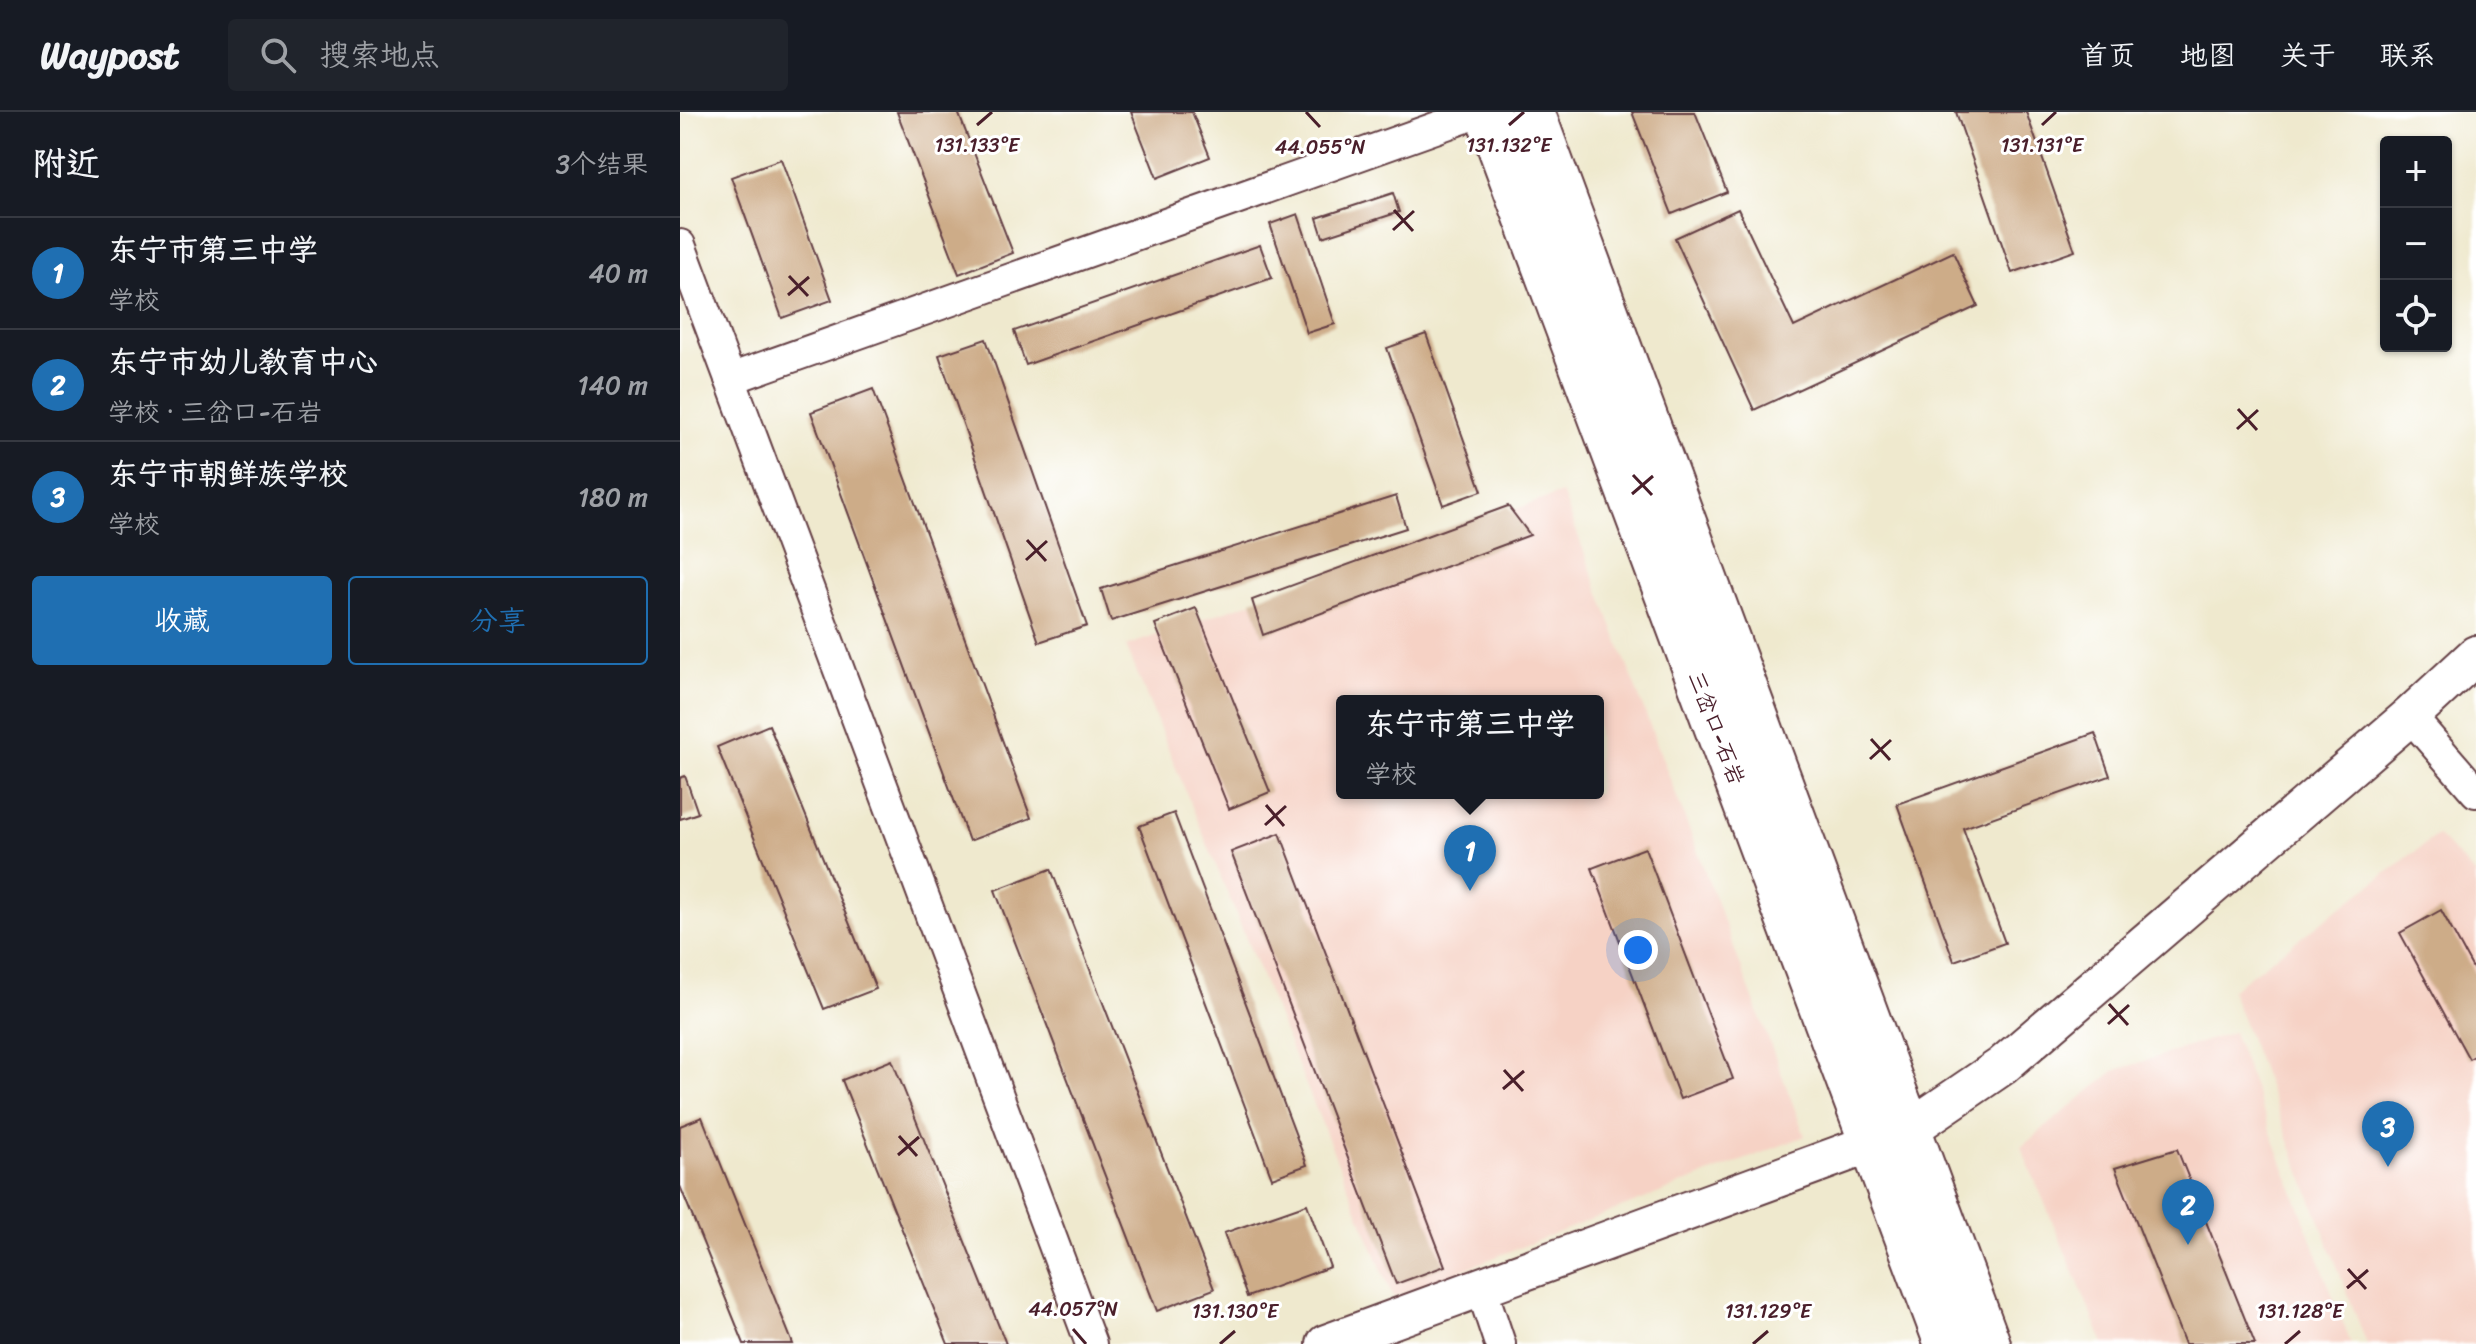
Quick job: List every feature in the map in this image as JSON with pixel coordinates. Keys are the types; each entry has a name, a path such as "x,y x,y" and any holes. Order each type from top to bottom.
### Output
{"highway":[{"name":"三岔口-石岩","path":"1487,112 1890,1136 1988,1344"},
{"name":"三岔口-石岩","path":"1532,112 1890,1136 1947,1344"}],"street":[{"path":"730,379 1480,112"},
{"path":"680,245 1091,1344"},
{"path":"1326,1344 1890,1136 1996,1071 2410,716 2476,655"},
{"path":"2410,716 2476,792"},
{"path":"1481,1287 1500,1344"}],"shaded area":[{"path":"1562,493 1805,1136 1393,1297 1126,646"},
{"path":"2437,835 2476,875 2476,1344 2367,1344 2231,990"},
{"path":"2233,1032 2351,1344 2104,1344 2021,1147 2114,1071"}],"building":[{"path":"897,112 958,112 1013,253 959,274"},
{"path":"1131,112 1192,112 1210,157 1157,178"},
{"path":"1632,112 1695,112 1727,192 1672,214"},
{"path":"1956,112 2026,112 2075,251 2012,273"},
{"path":"781,159 832,300 782,318 731,177"},
{"path":"1393,193 1399,212 1323,237 1317,218"},
{"path":"1738,209 1794,327 1953,252 1978,306 1754,410 1675,238"},
{"path":"1298,214 1335,324 1307,333 1270,224"},
{"path":"1260,245 1272,278 1026,365 1014,331"},
{"path":"1426,334 1482,491 1443,505 1387,348"},
{"path":"986,339 1087,626 1039,642 939,355"},
{"path":"873,389 1031,818 969,841 811,412"},
{"path":"1396,496 1406,528 1111,621 1101,589"},
{"path":"1508,506 1530,535 1263,635 1252,600"},
{"path":"1196,608 1270,792 1229,809 1155,624"},
{"path":"769,725 876,989 824,1009 717,747"},
{"path":"2095,733 2110,776 1963,828 2005,943 1954,961 1897,804"},
{"path":"685,776 698,813 680,819 680,778"},
{"path":"1174,813 1307,1165 1272,1178 1139,826"},
{"path":"1280,833 1445,1266 1396,1284 1231,852"},
{"path":"1645,848 1733,1079 1680,1099 1592,868"},
{"path":"1051,869 1214,1289 1157,1311 995,890"},
{"path":"2441,910 2476,974 2476,1055 2469,1059 2400,933"},
{"path":"892,1060 1006,1344 948,1344 842,1080"},
{"path":"702,1117 793,1344 744,1344 680,1186 680,1126"},
{"path":"2177,1149 2255,1344 2185,1344 2115,1168"},
{"path":"1307,1204 1330,1267 1247,1297 1224,1233"}],"place":[{"name":"东宁市第三中学","path":"1470,891"},
{"name":"东宁市朝鲜族学校","path":"2388,1167"},
{"name":"东宁市幼儿教育中心","path":"2188,1245"}]}
